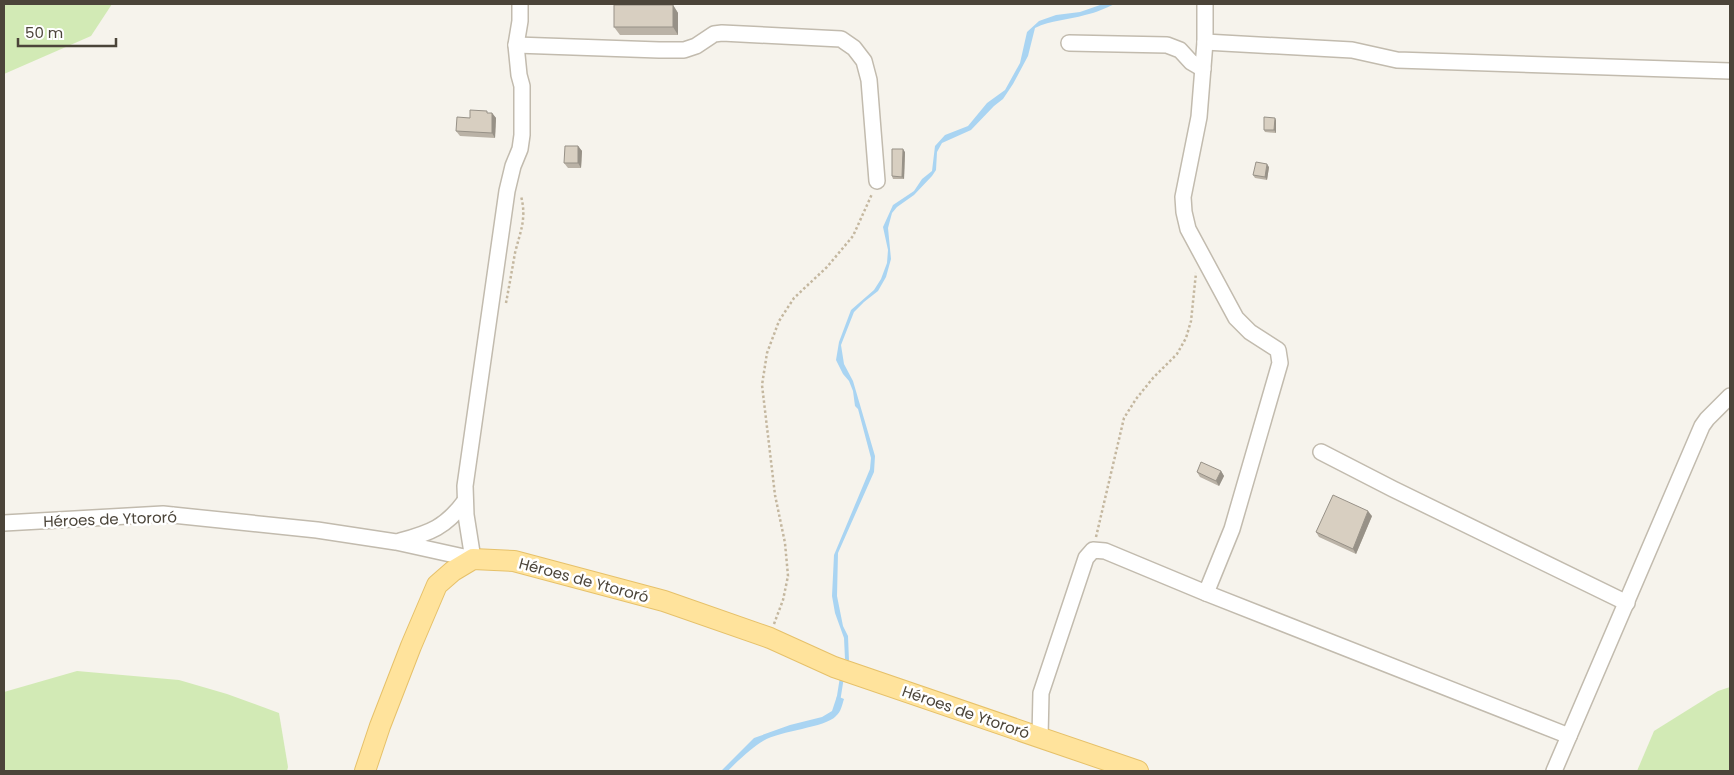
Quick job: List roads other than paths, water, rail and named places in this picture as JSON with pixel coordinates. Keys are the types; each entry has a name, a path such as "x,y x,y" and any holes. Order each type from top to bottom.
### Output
{"main road":[{"name":"Héroes de Ytororó","path":"473,559 514,561 664,602 770,638 834,667 1138,771"},
{"path":"365,771 387,708 438,585 453,571 473,559"}],"street":[{"path":"473,559 465,501 465,486 508,191 522,135 522,86 516,44 520,21 520,4"},
{"path":"1205,4 1205,42 1199,117 1183,196 1184,212 1188,228 1236,318 1250,332 1278,350 1280,363 1232,529 1206,593"},
{"path":"516,44 684,50 696,46 714,34 722,32 841,39 854,48 864,61 869,80 877,181"},
{"path":"1205,42 1352,50 1396,60 1730,70"},
{"path":"1068,43 1167,45 1180,50 1191,62 1203,70"},
{"path":"1554,771 1702,426 1730,396"},
{"path":"1321,452 1627,603"},
{"path":"396,542 427,533 437,528 447,521 465,501"},
{"name":"Héroes de Ytororó","path":"4,523 163,514 317,530 396,542 473,559"},
{"path":"1040,736 1041,692 1086,558 1093,550 1105,552 1569,736"}],"water":[{"path":"1103,4 1115,4 1093,13 1035,28 1028,56 1003,99 971,130 942,143 937,152 936,170 932,176 914,195 892,213 888,228 891,259 886,277 878,291 854,312 841,345 844,364 853,381 875,456 874,472 838,553 837,596 843,626 848,636 849,661 845,659 844,638 835,613 832,596 834,555 870,469 871,458 858,409 855,406 853,391 836,360 839,342 851,310 874,290 881,279 887,263 888,250 883,227 893,205 914,191 922,179 932,171 935,146 945,135 968,126 987,103 1005,90 1020,63 1027,32 1039,21 1056,15 1080,12"},
{"path":"837,696 844,699 839,712 830,720 771,737 755,747 728,771 721,771 754,738 790,725 822,717 832,711"}],"waterway":[{"path":"838,702 842,677"}]}
